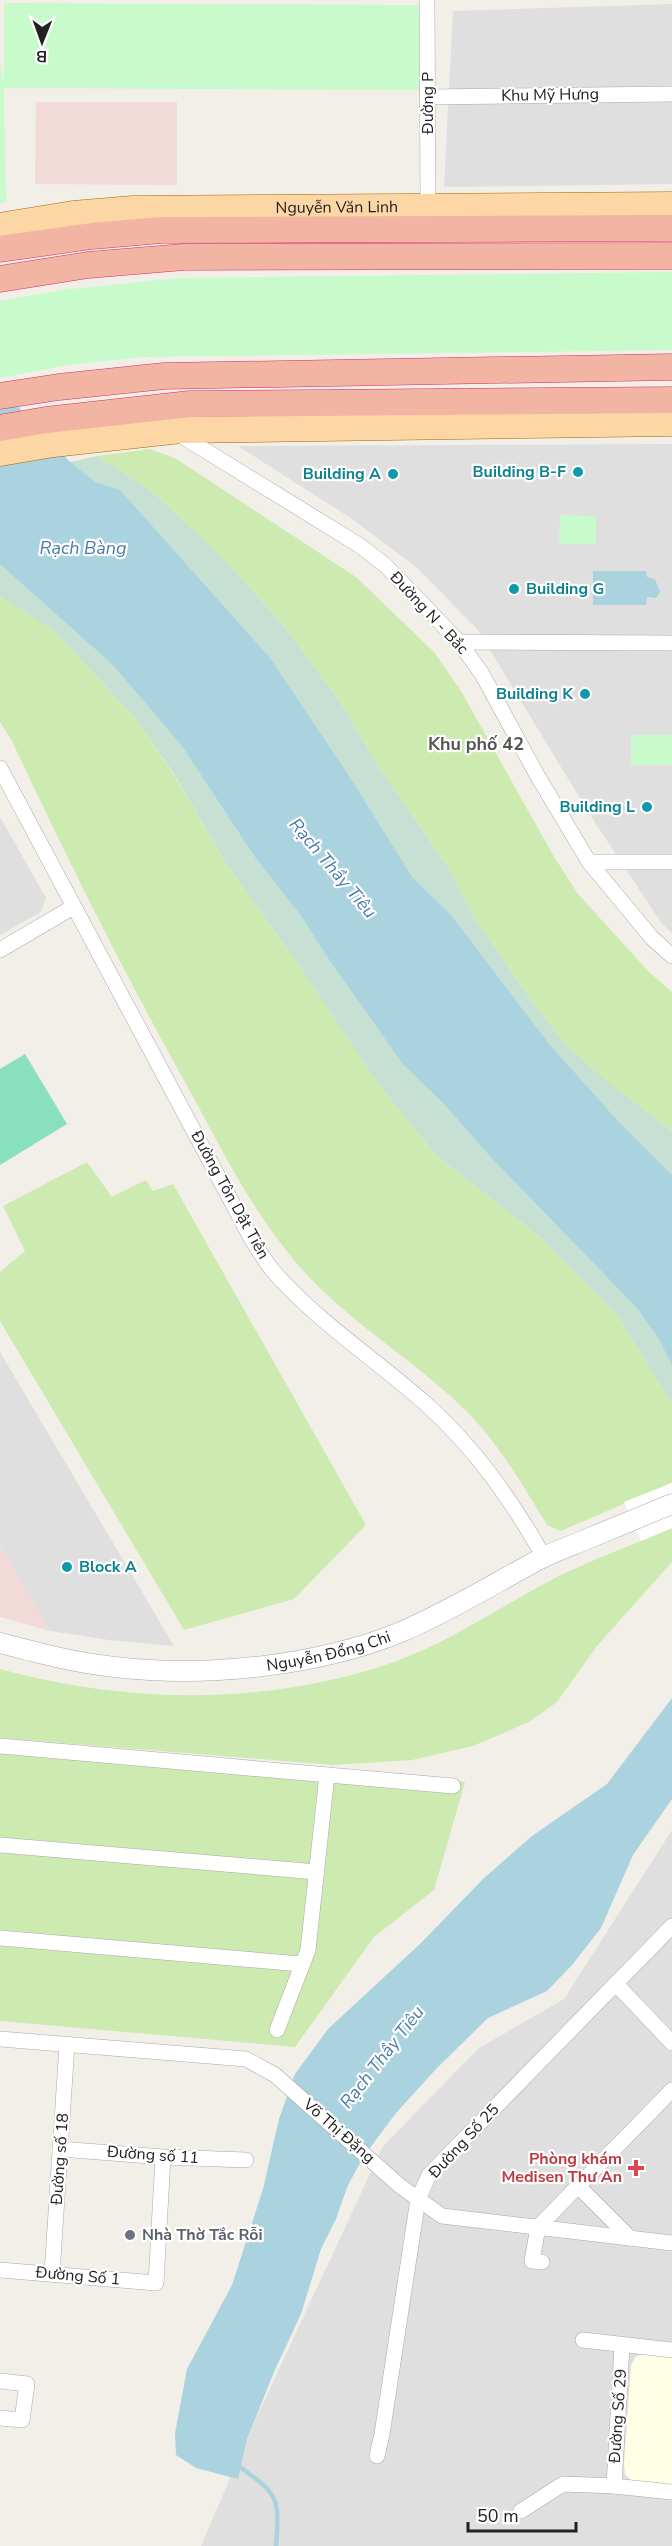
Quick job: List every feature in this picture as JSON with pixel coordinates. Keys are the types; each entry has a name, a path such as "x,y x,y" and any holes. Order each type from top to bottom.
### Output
{"highway":[{"name":"Nguyễn Văn Linh","path":"2,237 92,236 162,230 428,217 672,228"},
{"path":"5,278 88,265 184,257 672,256"},
{"path":"0,396 111,380 232,374 672,367"},
{"path":"0,428 46,420 126,423 190,404 672,400"}],"main road":[{"name":"Nguyễn Văn Linh","path":"428,217 672,205"},
{"path":"0,453 53,444 126,423 173,430 672,423"}],"street":[{"name":"Đường P","path":"427,0 428,217"},
{"name":"Khu Mỹ Hưng","path":"428,97 672,94"},
{"name":"Đường N - Bắc","path":"173,430 358,545 385,565 459,642 482,674 537,775 589,862 652,938 672,956"},
{"path":"459,642 672,643"},
{"name":"Đường Tôn Dật Tiên","path":"0,768 251,1238 272,1270 322,1318 427,1405 481,1461 504,1489 544,1557"},
{"path":"589,862 672,862"},
{"path":"0,950 73,907"},
{"name":"Nguyễn Đổng Chi","path":"0,1643 84,1662 162,1670 221,1669 324,1656 359,1647 432,1618 544,1557 672,1504"},
{"path":"0,1746 453,1786"},
{"path":"277,2030 308,1950 327,1775"},
{"path":"0,1845 316,1872"},
{"name":"Đường Số 25","path":"377,2456 418,2199 429,2175 672,1926"},
{"path":"0,1938 301,1964"},
{"path":"616,1984 672,2043"},
{"name":"Võ Thị Đặng","path":"0,2039 246,2059 275,2075 400,2186 442,2216 672,2243"},
{"name":"Đường số 18","path":"52,2274 68,2044"},
{"path":"542,2262 532,2261 538,2227 672,2090"},
{"name":"Đường số 11","path":"60,2149 163,2157 246,2160"},
{"name":"Đường Số 1","path":"0,2270 156,2283 163,2157"},
{"path":"578,2186 630,2238"},
{"path":"583,2340 672,2350"},
{"name":"Đường Số 29","path":"614,2486 622,2346"},
{"path":"0,2380 27,2384 22,2420 0,2418"},
{"path":"521,2511 563,2484 672,2492"}],"shaded area":[{"path":"672,4 672,184 444,187 453,11"},
{"path":"36,102 177,102 177,185 35,184"},
{"path":"672,444 672,933 662,924 592,818 477,629 416,567 352,519 238,446"},
{"path":"97,456 151,491 199,535 246,583 294,639 340,702 376,763 449,869 475,919 531,1000 565,1044 611,1085 672,1131 672,1239 70,462"},
{"path":"0,540 82,620 672,1338 672,1404 617,1315 544,1240 436,1155 379,1085 296,961 227,865 177,779 137,720 54,631 0,596"},
{"path":"0,817 46,898 41,912 0,935"},
{"path":"0,1352 174,1646 109,1640 50,1631 0,1545"},
{"path":"0,1545 50,1631 0,1617"},
{"path":"672,1830 672,2546 201,2546 253,2425 383,2146 479,2048 564,1999"},
{"path":"646,2353 672,2355 672,2486 632,2482 625,2474 631,2366 635,2357"}],"green space":[{"path":"4,3 419,5 419,90 4,88 6,202 0,203 0,62 4,83"},
{"path":"672,272 672,350 143,357 68,365 0,378 0,301 61,290 179,278"},
{"path":"150,449 175,458 356,577 434,652 461,691 553,855 578,894 648,971 672,992 672,1131 610,1085 565,1044 531,1000 475,919 449,869 376,763 340,702 294,639 246,583 199,535 151,491 97,456"},
{"path":"560,515 596,516 596,544 559,544"},
{"path":"0,596 54,631 137,720 179,783 227,865 296,961 379,1085 436,1155 544,1240 617,1315 672,1404 672,1483 561,1531 547,1525 507,1462 472,1417 438,1385 349,1314 308,1276 289,1254 261,1216 236,1176 143,1006 75,873 11,739 0,722"},
{"path":"631,735 672,735 672,765 631,765"},
{"path":"25,1054 67,1124 0,1165 0,1069"},
{"path":"87,1162 112,1197 146,1180 153,1191 173,1184 366,1525 294,1599 184,1630 0,1321 0,1272 25,1251 3,1206"},
{"path":"672,1528 672,1562 597,1646 557,1702 529,1722 473,1746 412,1760 333,1765 0,1738 0,1669 49,1681 148,1694 248,1693 297,1687 346,1676 416,1653 458,1633 559,1576"},
{"path":"0,1741 465,1782 434,1890 374,1937 295,2047 0,2021"}],"water":[{"name":"Rạch Bàng","path":"0,387 70,462 95,482 120,490 270,658 351,779 412,877 451,915 549,1044 617,1120 672,1175 672,1365 659,1339 637,1308 488,1154 444,1104 402,1063 302,917 255,857 182,746 112,664 0,564"},
{"path":"593,571 646,571 647,577 655,579 660,592 656,598 647,597 646,605 593,605"},
{"name":"Rạch Thầy Tiêu","path":"672,1698 672,1799 633,1855 601,1928 572,1965 547,1991 488,2018 437,2068 396,2113 364,2156 348,2185 336,2219 321,2249 301,2314 247,2439 238,2479 196,2468 176,2455 175,2433 187,2369 232,2285 263,2189 279,2119 295,2074 328,2029 421,1943 483,1879 532,1836 607,1784"}],"pier":[{"path":"672,1483 672,1528 641,1541 624,1502"}],"waterway":[{"path":"237,2465 261,2483 273,2498 277,2516 276,2546"}],"place":[{"name":"Building B-F","path":"578,472"},
{"name":"Building A","path":"393,474"},
{"name":"Building G","path":"514,589"},
{"name":"Building K","path":"585,694"},
{"name":"Building L","path":"647,807"},
{"name":"Block A","path":"67,1567"},
{"name":"Phòng khám Medisen Thư An","path":"636,2168"},
{"name":"Nhà Thờ Tắc Rỗi","path":"130,2235"}],"district":[{"name":"Khu phố 42","path":"476,744"}]}
